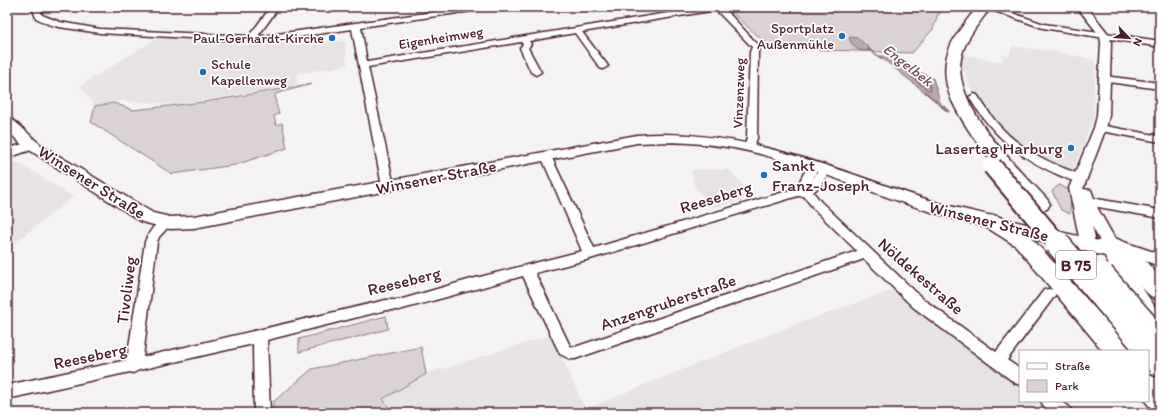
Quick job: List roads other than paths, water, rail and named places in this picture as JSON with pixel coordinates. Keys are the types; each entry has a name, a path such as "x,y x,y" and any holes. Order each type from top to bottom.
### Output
{"highway":[{"name":"B 75","path":"981,7 955,52 946,61 939,72 943,93 949,107 962,128 982,154 1148,350"},
{"name":"B 75","path":"946,61 952,72 956,93 965,112 976,128 993,150 1160,341"},
{"name":"B 75","path":"993,222 1023,241 1117,350"},
{"path":"1105,247 1160,292"},
{"name":"B 75","path":"1149,351 1160,364"},
{"path":"1149,387 1160,400"}],"main road":[{"name":"Winsener Straße","path":"7,121 18,134 32,145 148,218 166,222 194,222 637,139 664,137 750,141 818,169 940,210 1105,247"},
{"name":"Winsener Straße","path":"890,192 1105,247"},
{"path":"1105,247 1160,331"},
{"path":"1105,247 1114,292 1136,324 1160,354"}],"street":[{"path":"36,7 38,14 43,18 76,28 252,38 281,37 485,7"},
{"path":"252,38 275,7"},
{"name":"Eigenheimweg","path":"363,65 719,7"},
{"name":"Vinzenzweg","path":"719,7 756,47 754,52 750,141"},
{"path":"981,7 1043,26 1160,44"},
{"path":"1082,7 1105,36 1106,43 1103,116 1081,179 1083,200 1105,247 1160,267"},
{"path":"356,25 388,186"},
{"path":"577,30 603,66"},
{"path":"523,39 527,44 524,48 536,72"},
{"path":"1104,79 1160,86"},
{"path":"974,98 980,110 993,125 1022,151 1045,165 1081,179"},
{"path":"1100,128 1142,137 1160,139"},
{"path":"7,154 32,145"},
{"path":"546,156 590,254"},
{"path":"806,192 817,182 818,169"},
{"name":"Reeseberg","path":"7,392 133,367 386,305 399,305 590,254 798,192 806,192"},
{"name":"Nöldekestraße","path":"806,192 817,205 918,303 945,325 1019,377"},
{"path":"1083,200 1160,214"},
{"path":"1083,200 1105,247"},
{"name":"Tivoliweg","path":"133,367 137,352 151,242 154,235 166,222"},
{"path":"1105,247 1160,260"},
{"name":"Anzengruberstraße","path":"527,270 566,350 570,353 575,353 866,253"},
{"path":"998,361 1049,294"},
{"path":"260,337 262,413"},
{"path":"1051,402 1065,413"}],"water":[{"path":"850,37 858,38 871,50 863,51 855,48 849,39"},
{"path":"879,56 900,61 912,69 933,78 941,105"}],"waterway":[{"name":"Engelbek","path":"868,49 881,58"},
{"name":"Engelbek","path":"925,92 943,107"},
{"name":"Engelbek","path":"942,106 948,111"}],"place":[{"name":"Sportplatz Außenmühle","path":"842,36"},
{"name":"Paul-Gerhardt-Kirche","path":"332,38"},
{"name":"Schule Kapellenweg","path":"203,72"},
{"name":"Lasertag Harburg","path":"1071,148"},
{"name":"Sankt Franz-Joseph","path":"764,175"}]}
